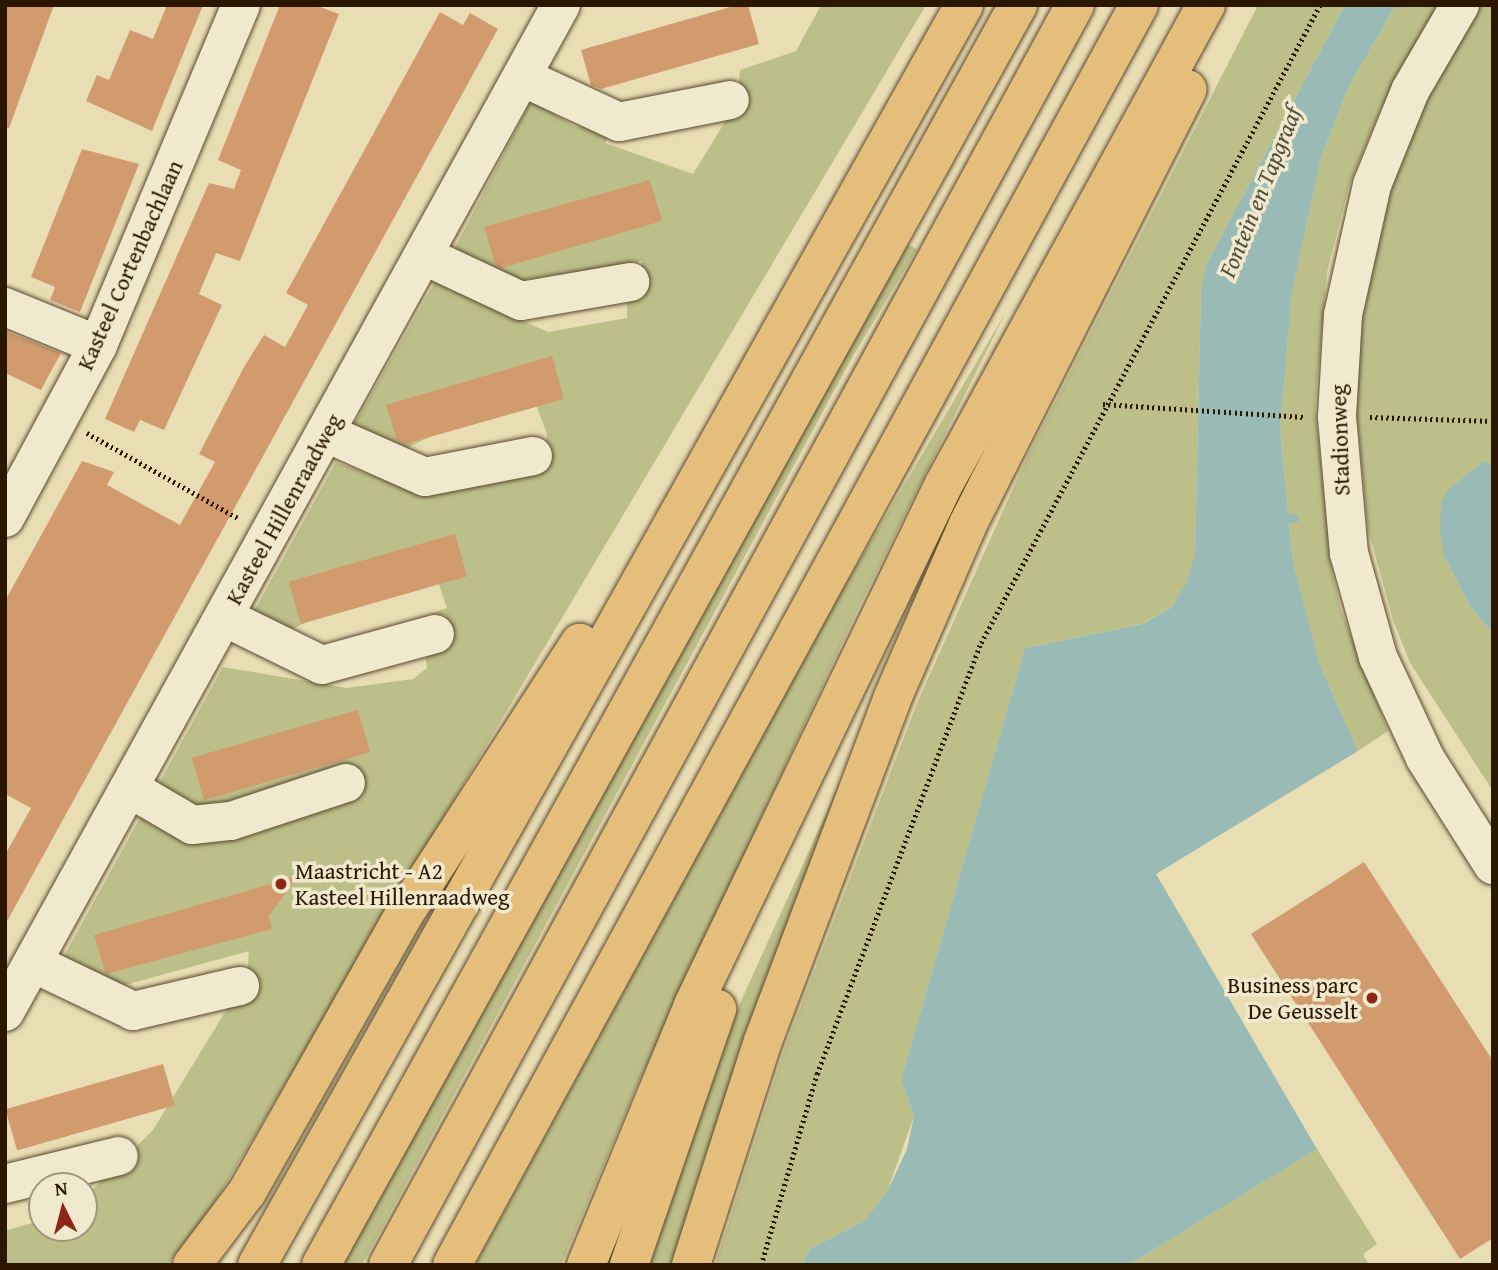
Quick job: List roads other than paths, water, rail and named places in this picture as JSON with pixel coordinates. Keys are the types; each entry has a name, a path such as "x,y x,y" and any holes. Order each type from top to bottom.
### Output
{"highway":[{"path":"257,1265 964,5"},
{"path":"321,1265 1018,5"},
{"path":"388,1265 1075,5"},
{"path":"452,1265 1139,5"},
{"path":"586,1265 693,1005 944,484 1206,5"},
{"path":"691,1265 776,1005 923,626 1083,288 1232,5"},
{"path":"192,1265 247,1192 405,913 527,721 577,646 631,602"},
{"path":"629,1265 784,819"}],"street":[{"name":"Kasteel Cortenbachlaan","path":"5,518 98,345 241,5"},
{"name":"Kasteel Hillenraadweg","path":"5,1012 425,256 561,5"},
{"name":"Stadionweg","path":"1460,5 1410,91 1372,185 1343,315 1337,417 1349,553 1378,657 1425,758 1493,865"},
{"path":"522,77 619,122 730,100"},
{"path":"425,256 521,301 629,282"},
{"path":"5,307 98,345"},
{"path":"326,433 425,477 533,456"},
{"path":"224,617 322,665 435,635"},
{"path":"129,788 192,825 243,818 346,783"},
{"path":"33,963 133,1011 240,986"},
{"path":"5,1184 119,1156"}],"water":[{"path":"1345,5 1396,5 1349,86 1321,158 1292,293 1280,428 1293,562 1320,665 1358,751 1156,874 1317,1149 1129,1265 802,1265 810,1249 864,1221 887,1192 907,1149 914,1116 901,1080 1025,648 1142,624 1171,608 1186,583 1195,555 1201,289 1206,265"},
{"path":"1484,461 1493,465 1493,633 1470,607 1444,556 1440,531 1441,503 1449,488"}],"waterway":[{"name":"Fontein en Tapgraaf","path":"1275,518 1294,518"}],"place":[{"name":"Maastricht - A2 Kasteel Hillenraadweg","path":"281,884"},
{"name":"Business parc De Geusselt","path":"1372,998"}]}
